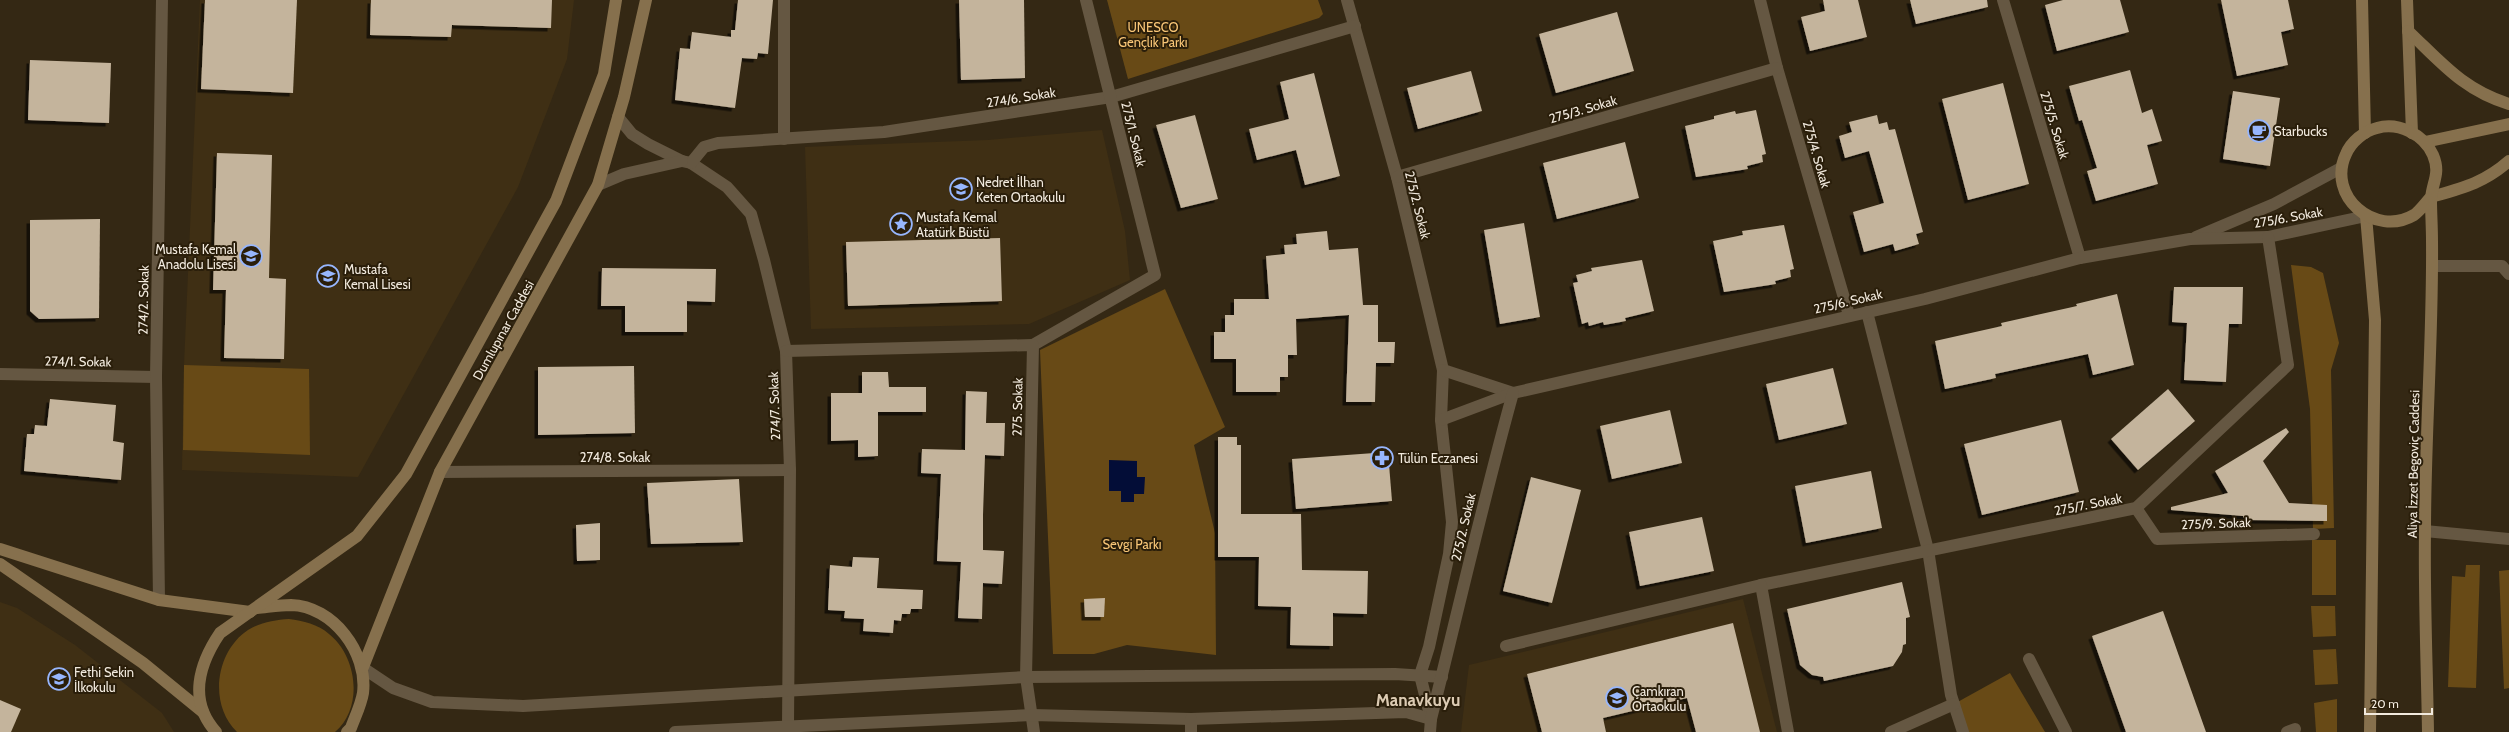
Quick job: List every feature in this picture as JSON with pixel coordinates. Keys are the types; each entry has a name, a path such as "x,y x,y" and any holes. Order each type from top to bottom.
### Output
{"main road":[{"name":"Dumlupınar Caddesi","path":"204,716 200,676 206,653 220,633 358,536 406,474 556,201 604,74 616,0"},
{"name":"Dumlupınar Caddesi","path":"363,667 440,472 598,185 618,117 646,0"},
{"path":"2362,0 2365,133"},
{"path":"2407,0 2412,133"},
{"path":"2408,31 2460,80 2497,100 2509,104"},
{"path":"2424,142 2509,124"},
{"name":"Aliya İzzet Begoviç Caddesi","path":"2428,732 2425,531 2432,266 2431,197 2436,183 2436,168 2433,154 2424,142 2412,133 2401,128 2389,126 2365,133 2354,142 2345,154 2341,168 2342,182 2346,196 2355,208 2366,216 2391,222 2414,215 2431,197"},
{"path":"2431,197 2475,185 2494,174 2509,161"},
{"path":"2366,216 2375,320 2370,732"},
{"path":"0,549 159,600 253,610 291,605 306,608 327,618 344,633 363,667 363,694 351,728 347,732"},
{"path":"0,564 143,663 204,716 216,732"},
{"path":"204,716 205,732"}],"street":[{"name":"274/2. Sokak","path":"159,600 156,377 162,0"},
{"path":"784,0 784,139"},
{"name":"275/1. Sokak","path":"1033,346 1155,275 1086,0"},
{"name":"275/2. Sokak","path":"1347,0 1397,177 1443,370 1441,420 1452,522 1449,554 1429,647 1420,675 1431,720"},
{"name":"275/4. Sokak","path":"1760,0 1777,68 1849,315"},
{"name":"275/5. Sokak","path":"2003,0 2080,258"},
{"name":"274/6. Sokak","path":"686,162 704,148 718,143 884,132 1110,97 1355,26"},
{"name":"275/3. Sokak","path":"1397,177 1777,68"},
{"name":"274/7. Sokak","path":"618,117 632,134 686,162 727,187 750,214 764,260 786,351 790,470 788,726"},
{"path":"598,185 624,174 686,162"},
{"name":"275/6. Sokak","path":"2190,239 2274,204 2341,168"},
{"name":"275/6. Sokak","path":"1513,393 1867,312 2080,258 2190,239 2268,237 2366,216"},
{"name":"275/7. Sokak","path":"1506,646 1761,585 2136,508 2288,365 2268,237"},
{"path":"2432,266 2502,266 2509,274"},
{"path":"1867,312 1928,550 1951,695 1963,732"},
{"path":"786,351 1033,346"},
{"name":"275. Sokak","path":"1033,346 1026,677 1034,732"},
{"path":"1443,370 1513,393"},
{"name":"274/1. Sokak","path":"0,374 156,377"},
{"path":"1441,420 1513,393"},
{"name":"275/2. Sokak","path":"1430,732 1431,720 1462,596 1480,512 1513,393"},
{"name":"274/8. Sokak","path":"440,472 790,470"},
{"name":"275/9. Sokak","path":"2136,508 2157,539 2314,534"},
{"path":"2425,531 2509,539"},
{"path":"1761,585 1788,732"},
{"path":"2029,659 2066,732"},
{"path":"363,667 393,688 432,702 523,706 1026,677 1420,675 1442,677"},
{"path":"1891,732 1954,704"},
{"path":"675,732 1032,715 1191,719 1406,712 1431,720"},
{"path":"1191,719 1191,732"}],"shaded area":[{"name":"Mustafa Kemal Lisesi","path":"200,0 574,0 567,59 518,187 358,477 182,470 184,365"},
{"name":"Nedret İlhan Keten Ortaokulu","path":"1102,130 1125,231 1130,280 1029,324 811,329 805,147 988,140"},
{"name":"Çamkıran Ortaokulu","path":"1743,599 1777,732 1461,732 1469,665"},
{"name":"Fethi Sekin İlkokulu","path":"0,602 17,608 75,645 162,713 174,732 0,732"}],"green space":[{"name":"UNESCO Gençlik Parkı","path":"1107,0 1318,0 1323,14 1319,18 1128,79"},
{"path":"2291,265 2311,267 2323,273 2339,343 2331,370 2334,528 2313,529 2310,409"},
{"name":"Sevgi Parkı","path":"1165,289 1225,427 1194,445 1215,533 1216,655 1127,645 1094,654 1053,654 1040,350"},
{"path":"184,365 309,369 310,455 183,450"},
{"path":"2312,540 2336,540 2336,595 2312,595"},
{"path":"2466,565 2480,565 2476,688 2448,687 2452,576 2465,577"},
{"path":"2509,570 2509,688 2504,689 2499,571"},
{"path":"2311,606 2335,606 2336,636 2313,637"},
{"path":"289,619 315,625 325,631 338,644 346,655 351,668 353,682 353,696 350,709 344,722 335,732 237,732 228,720 222,707 219,693 223,664 237,639 248,630 268,622"},
{"path":"2336,649 2338,684 2315,685 2313,650"},
{"path":"2010,673 2045,732 1964,732 1954,704"},
{"path":"2337,699 2337,732 2316,732 2314,703"}],"water":[{"path":"1109,460 1137,461 1137,477 1145,477 1144,494 1134,494 1134,502 1121,502 1121,491 1109,491"}],"building":[{"path":"205,0 297,0 293,93 201,89"},
{"path":"371,0 552,0 551,28 452,25 451,37 370,35"},
{"path":"738,0 773,0 768,54 758,53 757,59 742,58 735,108 675,100 680,48 690,49 692,32 731,37 731,30 735,30"},
{"path":"959,0 1024,0 1025,78 961,80"},
{"path":"1823,0 1858,0 1867,37 1810,51 1801,17 1825,11"},
{"path":"1910,0 1987,0 1988,7 1916,24"},
{"path":"2063,0 2120,0 2129,32 2057,51 2045,5"},
{"path":"2221,0 2288,0 2294,29 2281,32 2288,65 2237,76"},
{"path":"1617,12 1634,71 1556,93 1539,34"},
{"path":"30,60 111,63 109,123 28,120"},
{"path":"2130,70 2142,113 2152,109 2162,141 2147,145 2158,184 2096,201 2087,171 2097,168 2082,120 2079,121 2069,86"},
{"path":"1471,71 1482,111 1418,129 1407,88"},
{"path":"1314,73 1340,176 1305,185 1296,150 1257,160 1249,129 1289,119 1280,82"},
{"path":"2003,83 2029,184 1968,200 1942,99"},
{"path":"2233,91 2280,98 2270,166 2223,159"},
{"path":"1756,110 1766,154 1762,155 1763,162 1747,166 1748,169 1696,177 1685,126 1714,119 1714,116 1735,111 1736,114"},
{"path":"1195,115 1218,199 1181,208 1156,125"},
{"path":"1877,115 1879,124 1887,122 1889,130 1895,129 1923,232 1916,234 1919,244 1895,251 1893,244 1864,252 1853,212 1884,203 1869,151 1845,158 1839,136 1852,132 1849,122"},
{"path":"1625,142 1639,198 1557,219 1543,163"},
{"name":"Mustafa Kemal Anadolu Lisesi","path":"217,153 272,155 269,278 286,279 284,359 224,358 226,290 213,290"},
{"path":"100,219 99,318 39,319 30,311 30,220"},
{"path":"1524,223 1540,317 1500,324 1484,230"},
{"path":"1784,225 1794,269 1790,270 1791,277 1775,281 1776,284 1724,292 1713,241 1743,235 1742,231"},
{"path":"1327,231 1329,250 1358,248 1363,305 1378,305 1378,342 1395,342 1394,363 1376,363 1375,402 1346,402 1349,315 1296,319 1297,355 1288,355 1288,377 1280,377 1280,392 1236,392 1236,359 1214,359 1214,332 1225,332 1225,315 1234,315 1234,299 1269,299 1266,256 1285,254 1284,245 1297,244 1296,234"},
{"path":"1000,238 1002,301 848,306 846,242"},
{"path":"1642,260 1654,311 1625,318 1626,321 1604,325 1603,322 1589,326 1588,322 1582,324 1573,283 1578,282 1576,275 1592,271 1591,268"},
{"path":"602,268 716,269 715,302 687,301 687,332 625,332 625,306 601,306"},
{"path":"2174,287 2243,287 2242,324 2229,324 2226,382 2184,380 2187,323 2172,322"},
{"path":"2117,294 2134,365 2093,375 2088,354 1995,374 1996,378 1945,389 1935,341 2002,326 2001,323 2077,306 2076,304"},
{"path":"634,366 635,433 538,435 538,367"},
{"path":"1833,368 1847,424 1779,440 1766,384"},
{"path":"862,372 888,372 889,387 926,387 926,412 878,412 878,456 858,457 858,440 831,441 831,393 862,393"},
{"path":"2168,389 2195,421 2138,470 2111,439"},
{"path":"966,391 987,392 986,423 1005,423 1004,456 985,455 983,550 1004,551 1002,584 983,583 982,619 958,618 961,562 937,561 941,474 921,473 922,449 965,450"},
{"path":"50,399 116,405 113,441 124,443 121,480 24,471 27,434 34,434 35,425 47,426"},
{"path":"1670,410 1682,463 1612,479 1600,426"},
{"path":"2061,420 2079,492 1982,515 1964,444"},
{"path":"2286,428 2289,432 2263,461 2289,503 2327,505 2327,521 2245,520 2243,516 2171,510 2171,507 2228,493 2215,471"},
{"path":"1218,437 1237,437 1237,445 1241,445 1241,514 1301,514 1302,570 1368,571 1367,614 1333,613 1333,646 1290,645 1291,607 1258,606 1259,557 1218,557"},
{"path":"1388,452 1392,501 1296,509 1292,459"},
{"path":"1871,471 1882,528 1806,543 1795,486"},
{"path":"1531,477 1581,490 1552,603 1503,591"},
{"path":"739,479 743,542 651,544 647,483"},
{"path":"1702,517 1714,571 1640,586 1629,532"},
{"path":"600,523 600,560 577,561 576,525"},
{"path":"853,557 879,558 877,588 923,590 922,609 911,609 910,614 902,614 901,621 894,620 893,633 863,631 864,619 844,618 845,611 828,610 830,565 852,567"},
{"path":"1902,582 1910,617 1906,618 1906,644 1903,645 1902,652 1893,666 1824,681 1823,677 1812,675 1800,665 1787,609"},
{"path":"1105,598 1104,617 1085,617 1084,599"},
{"path":"2163,611 2206,732 2126,732 2092,636"},
{"path":"1733,623 1760,732 1696,732 1687,698 1603,718 1606,732 1542,732 1527,674"},
{"path":"0,700 21,709 11,732 0,732"}],"place":[{"name":"Starbucks","path":"2259,131"},
{"name":"Nedret İlhan Keten Ortaokulu","path":"961,189"},
{"name":"Mustafa Kemal Atatürk Büstü","path":"901,224"},
{"name":"Mustafa Kemal Anadolu Lisesi","path":"251,256"},
{"name":"Mustafa Kemal Lisesi","path":"328,276"},
{"name":"Tülün Eczanesi","path":"1382,458"},
{"name":"Fethi Sekin İlkokulu","path":"59,679"},
{"name":"Çamkıran Ortaokulu","path":"1617,698"}],"district":[{"name":"Manavkuyu","path":"1418,700"}]}
